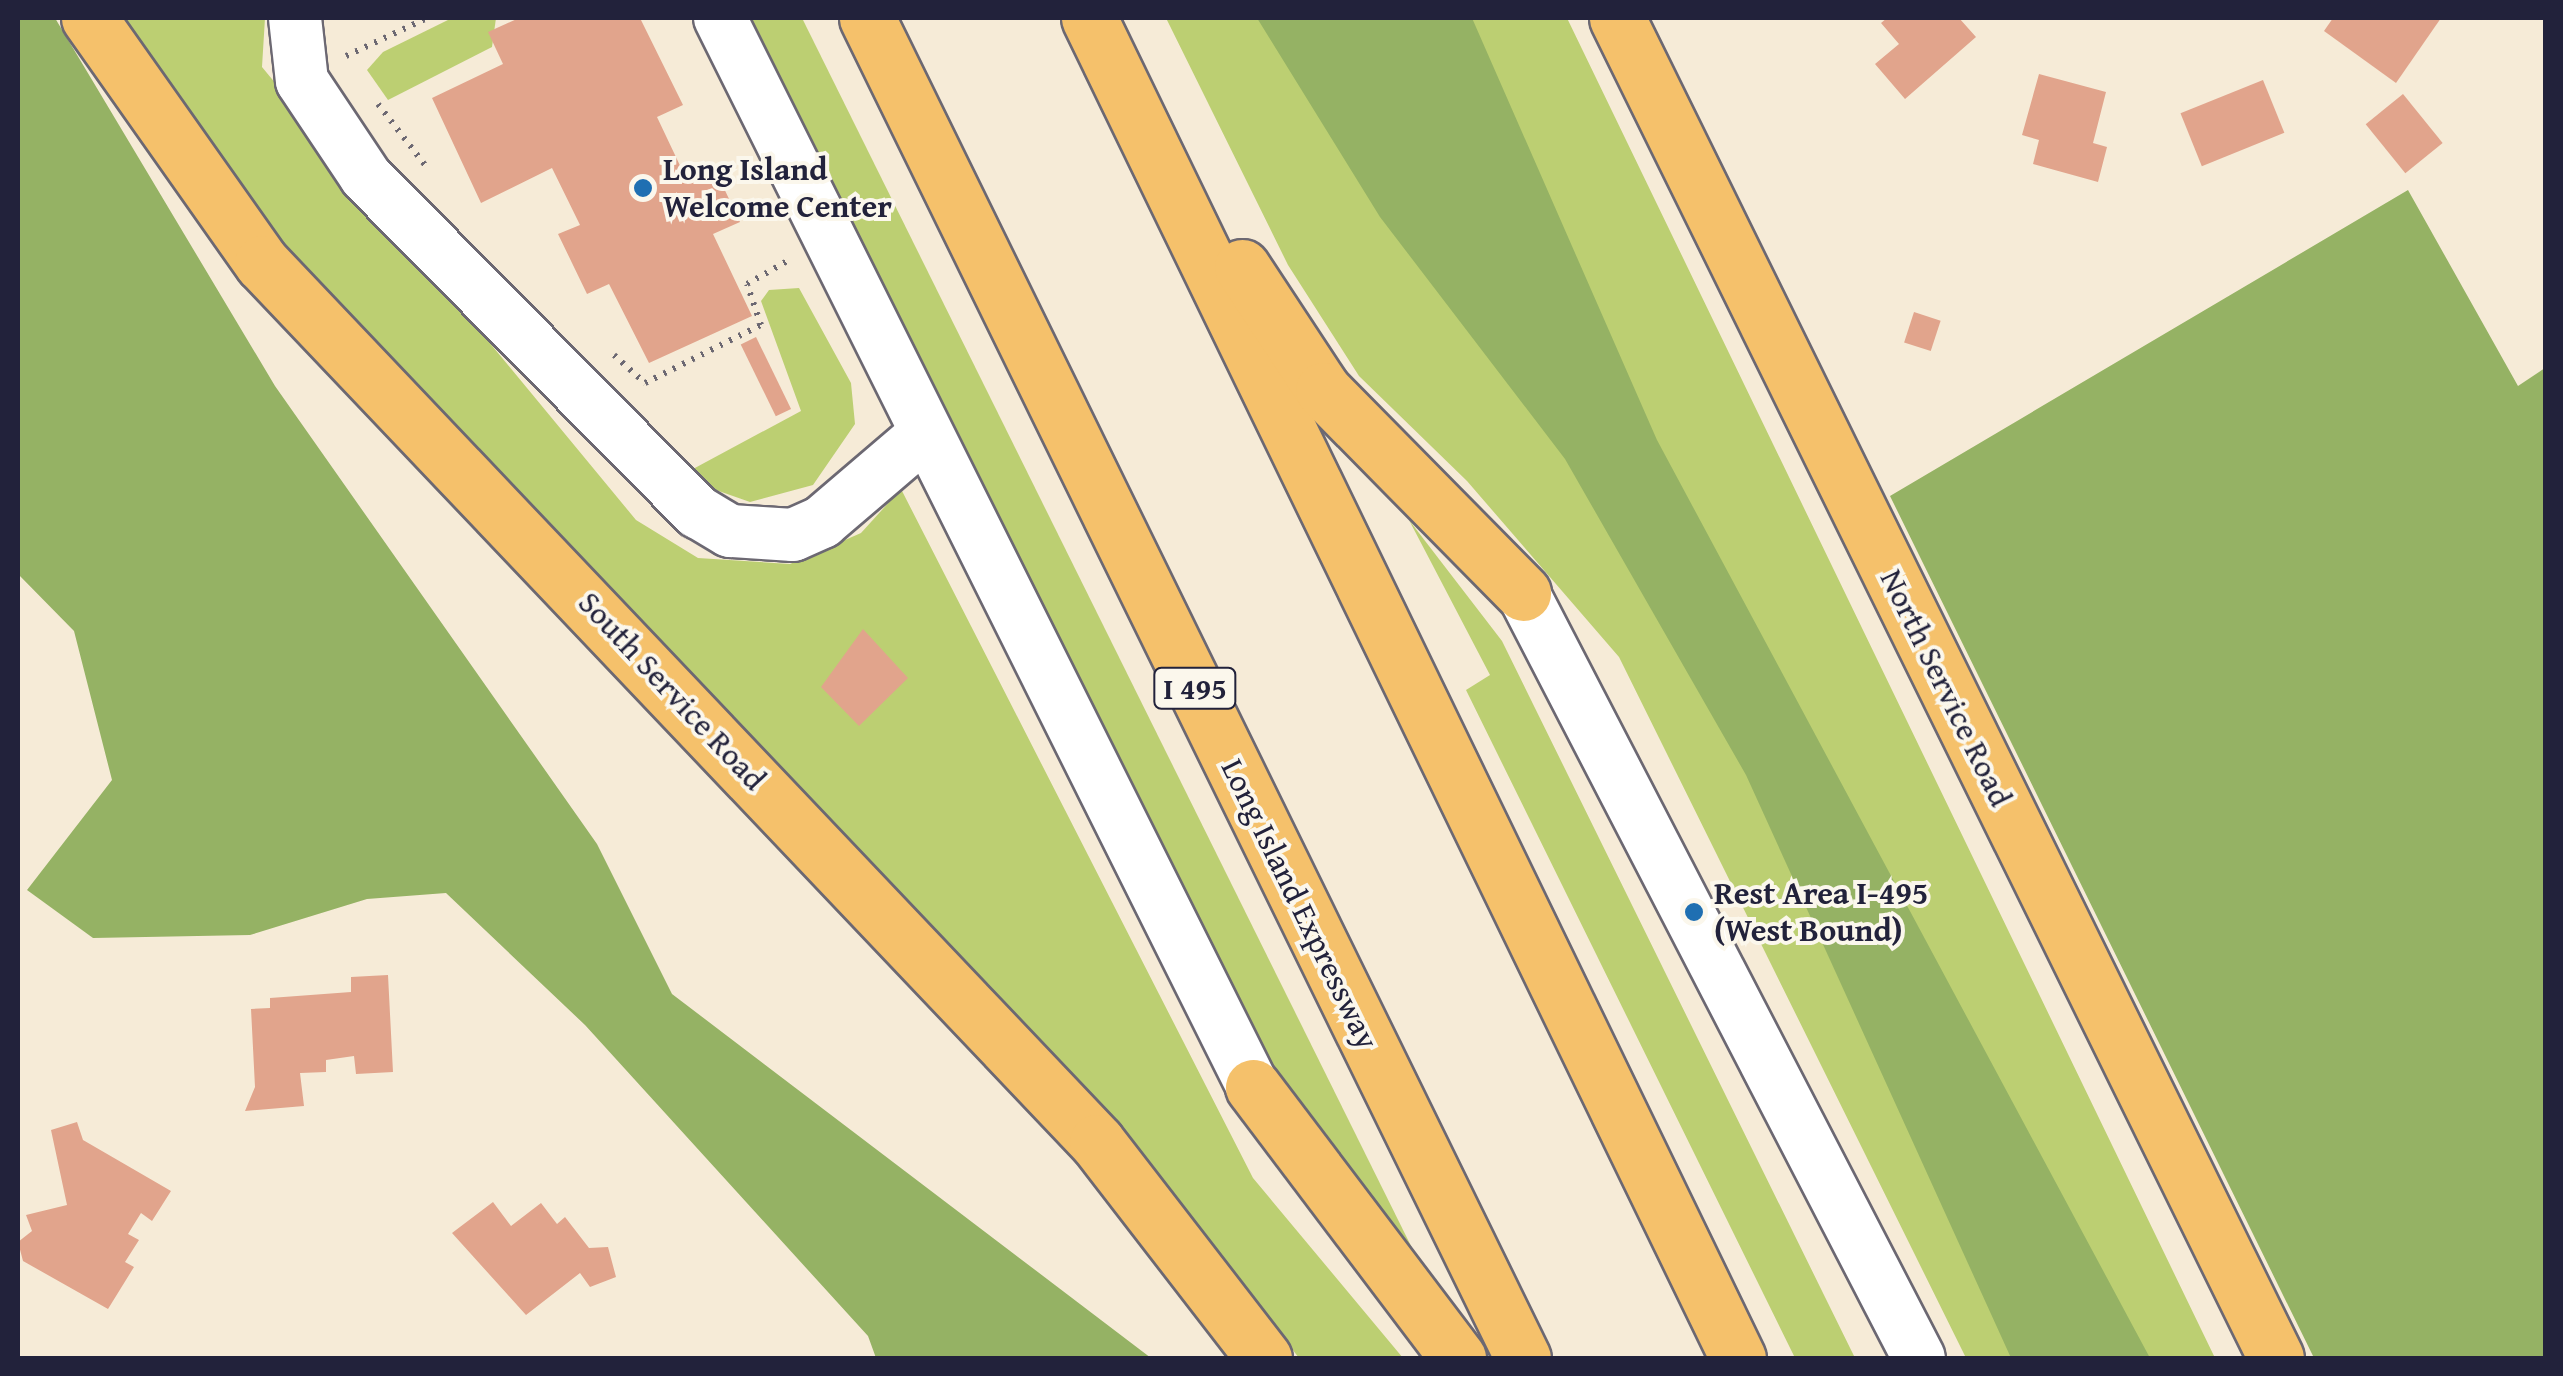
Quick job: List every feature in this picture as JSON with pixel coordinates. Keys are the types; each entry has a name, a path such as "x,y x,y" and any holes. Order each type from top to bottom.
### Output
{"main road":[{"name":"South Service Road","path":"89,18 262,263 1097,1142 1264,1358"},
{"name":"Long Island Expressway","path":"867,18 1522,1358"},
{"path":"1088,18 1738,1358"},
{"name":"North Service Road","path":"1616,18 2276,1358"},
{"path":"1118,78 1323,390 1523,593"},
{"path":"1253,1086 1458,1358"}],"lane":[{"path":"295,18 302,81 366,176 698,512 730,530 793,535 822,522 925,434"},
{"path":"720,18 1253,1086"},
{"path":"1523,593 1919,1358"}],"path":[{"path":"354,70 345,55 427,18"},
{"path":"374,98 440,184"},
{"path":"601,343 644,383 761,325 747,284 790,263 782,246"}],"green space":[{"path":"18,18 55,18 275,386 597,844 672,994 1151,1358 876,1358 868,1336 585,1025 446,893 367,899 250,935 93,938 27,890 112,780 74,631 18,574"},
{"path":"121,18 265,18 262,67 636,520 698,558 790,564 861,533 901,489 1253,1178 1403,1358 1299,1358 1180,1204 961,962 335,312 193,136"},
{"path":"452,18 496,18 492,47 388,100 367,70 383,52"},
{"path":"742,18 802,18 1415,1254 1394,1257 1268,1085"},
{"path":"1166,18 1567,18 2215,1358 1966,1358 1619,657 1467,481 1359,376 1288,265"},
{"path":"1257,18 1472,18 1657,440 2150,1358 2011,1358 1746,775 1565,459 1380,217"},
{"path":"2408,190 2518,386 2545,368 2545,1358 2314,1358 1890,496"},
{"path":"799,288 851,383 855,424 813,485 750,502 713,489 693,469 801,411 761,301 769,290"},
{"path":"1409,520 1502,641 1855,1358 1795,1358 1466,690 1490,675"}],"building":[{"name":"Long Island Welcome Center","path":"519,18 640,18 683,105 657,117 684,174 711,161 740,222 713,234 752,316 649,363 609,284 587,294 558,234 580,225 552,168 481,203 432,98 503,64 488,32"},
{"path":"1887,18 1959,18 1976,37 1905,99 1875,64 1899,44 1881,23"},
{"path":"2333,18 2441,18 2396,83 2324,31"},
{"path":"2039,74 2106,92 2093,143 2107,147 2098,182 2033,164 2039,140 2022,135"},
{"path":"2263,80 2284,133 2202,166 2180,113"},
{"path":"2403,94 2443,143 2405,173 2366,124"},
{"path":"1914,312 1941,321 1931,351 1904,342"},
{"path":"756,337 791,409 776,416 741,344"},
{"path":"863,629 908,678 859,726 821,687"},
{"path":"388,975 393,1072 356,1074 354,1056 326,1060 326,1072 300,1073 304,1106 245,1111 255,1087 251,1009 270,1008 270,998 351,992 351,977"},
{"path":"77,1122 83,1140 171,1191 152,1221 141,1213 128,1234 139,1240 125,1262 134,1267 108,1309 23,1261 18,1242 32,1231 26,1215 67,1205 51,1130"},
{"path":"493,1202 511,1226 541,1203 557,1224 565,1217 589,1248 608,1247 616,1277 590,1287 580,1273 526,1315 452,1233"}],"place":[{"name":"Long Island Welcome Center","path":"643,188"},
{"name":"Rest Area I-495 (West Bound)","path":"1694,912"}]}
